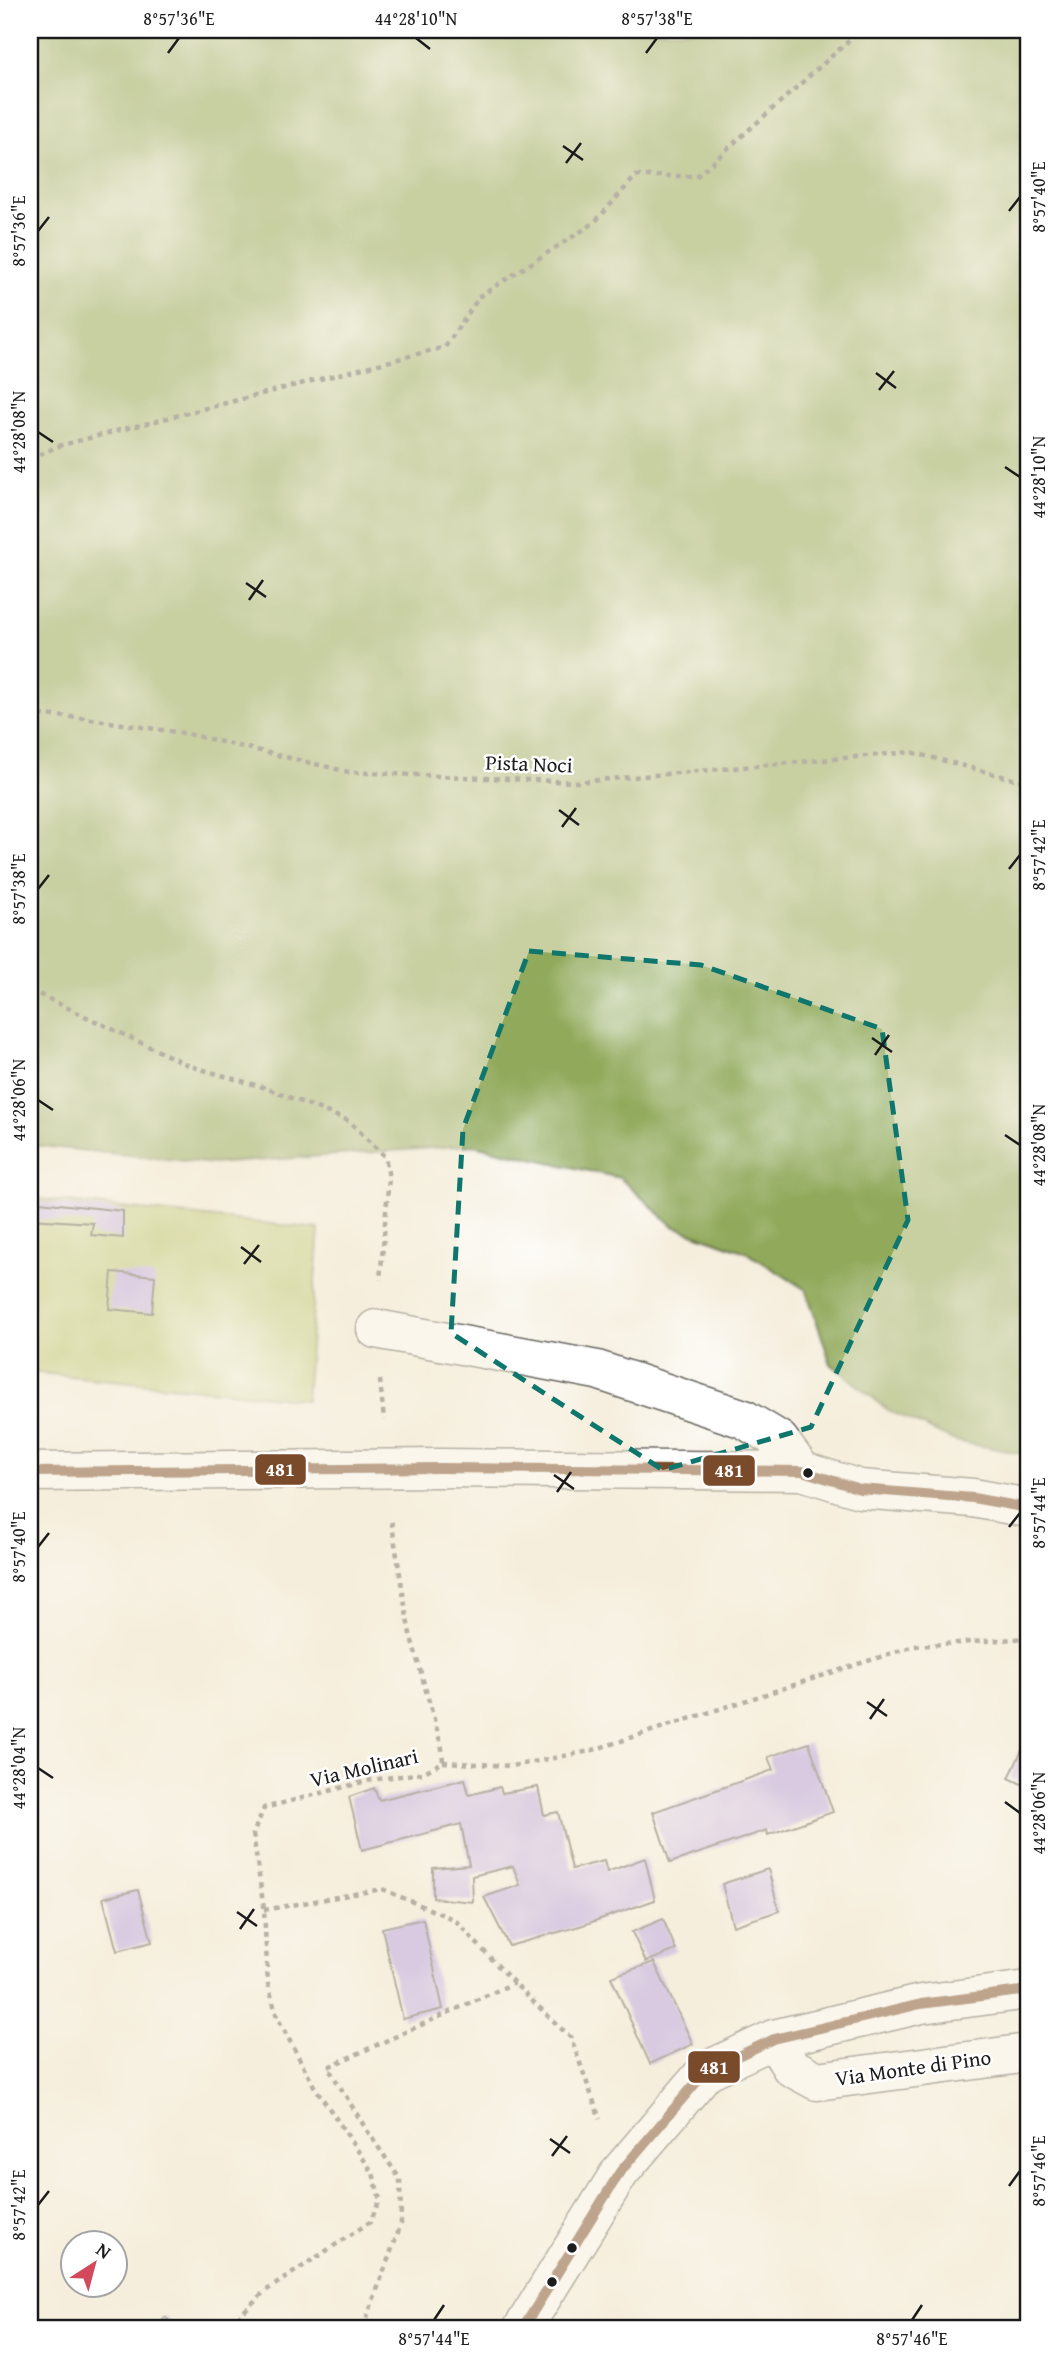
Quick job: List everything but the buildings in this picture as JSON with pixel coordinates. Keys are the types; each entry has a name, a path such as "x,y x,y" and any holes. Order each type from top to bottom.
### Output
{"street":[{"path":"376,1329 597,1370 744,1419 779,1440 802,1471"},
{"path":"30,1472 440,1468 802,1471 860,1489 973,1498 1028,1508"},
{"path":"523,2328 620,2172 706,2071 774,2039 921,2004 1028,1990"},
{"name":"Via Monte di Pino","path":"774,2039 791,2067 817,2081 1028,2053"}],"path":[{"path":"30,458 62,445 445,347 480,296 594,223 636,176 697,176 862,30"},
{"name":"Pista Noci","path":"30,714 83,718 188,734 349,772 577,782 911,752 1028,783"},
{"path":"30,990 190,1066 266,1087 349,1121 385,1157 389,1177 376,1329"},
{"name":"Via Molinari","path":"234,2328 240,2315 264,2292 370,2222 380,2200 373,2173 314,2086 277,2017 268,1984 264,1910 253,1834 264,1808 371,1780 422,1773 443,1762 442,1748 409,1630 390,1509"},
{"path":"443,1762 512,1766 590,1751 914,1646 1028,1638"},
{"path":"264,1910 382,1889 455,1920 571,2039 620,2172"},
{"path":"363,2328 401,2224 400,2179 328,2067 514,1983"}],"highlighted area":[{"path":"529,951 701,965 882,1029 908,1220 811,1427 663,1470 451,1333 463,1129"}],"green space":[{"path":"30,30 1028,30 1028,1455 955,1441 889,1411 831,1364 806,1290 746,1252 673,1226 620,1178 473,1145 214,1164 30,1145"},
{"path":"30,1198 319,1229 306,1400 30,1372"}],"transit line":[{"name":"481","path":"30,1472 440,1468 802,1471 860,1489 973,1498 1028,1508"},
{"name":"481","path":"523,2328 620,2172 706,2071 774,2039 921,2004 1028,1990"}]}
